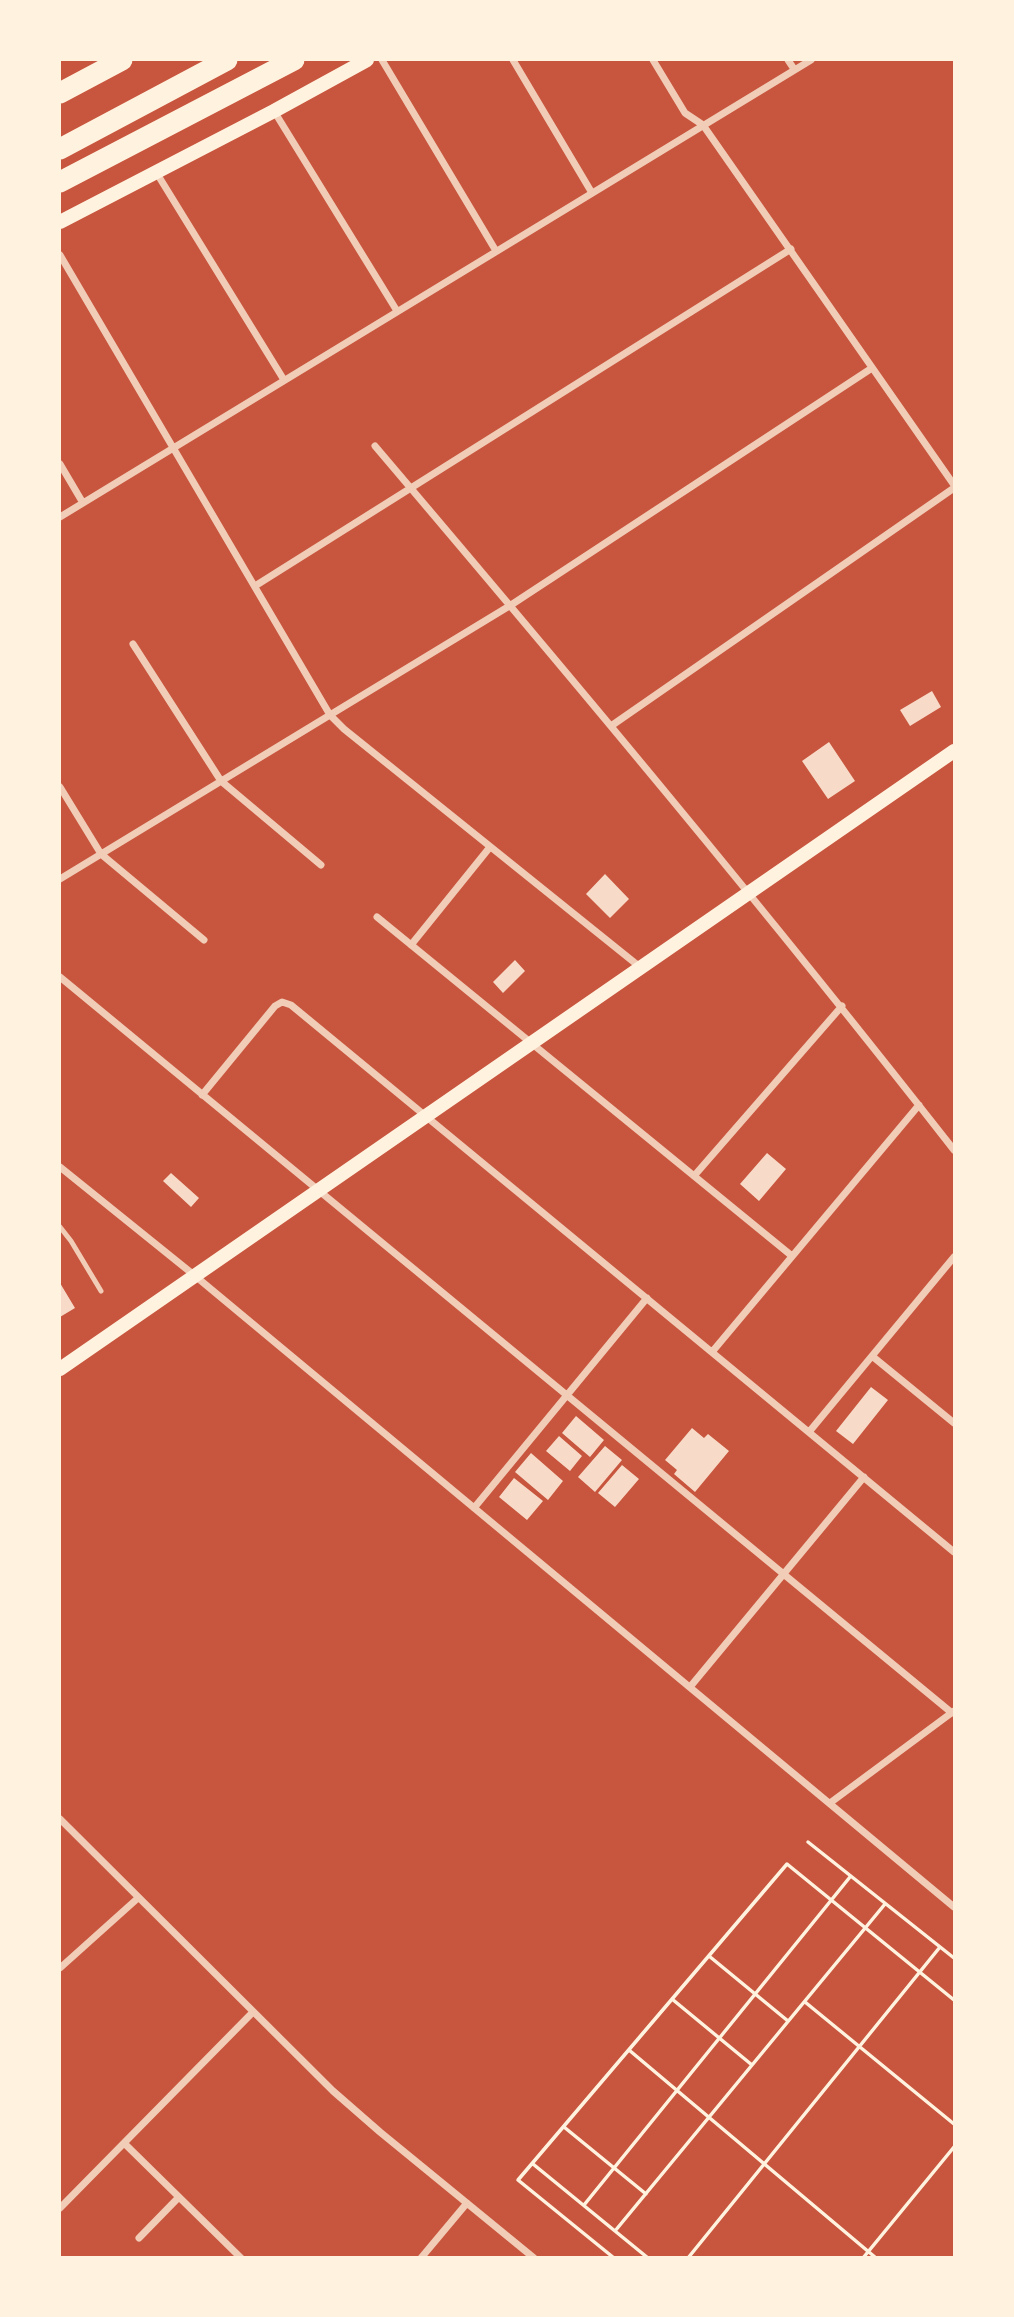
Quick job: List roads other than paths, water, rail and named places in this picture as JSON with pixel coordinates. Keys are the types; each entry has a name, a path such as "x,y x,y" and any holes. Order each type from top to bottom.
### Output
{"highway":[{"path":"60,93 122,60"},
{"path":"60,149 227,60"},
{"path":"60,182 294,60"}],"main road":[{"path":"60,222 367,60"},
{"path":"60,1368 954,751"}],"street":[{"path":"382,60 496,251"},
{"path":"513,60 592,193"},
{"path":"611,726 954,487 703,125 685,113 653,60"},
{"path":"788,60 794,69"},
{"path":"60,517 811,60"},
{"path":"274,111 397,311"},
{"path":"156,172 284,380"},
{"path":"255,586 791,249"},
{"path":"60,255 330,715 640,968"},
{"path":"60,879 510,605 872,368"},
{"path":"375,446 750,892 954,1150"},
{"path":"60,464 83,503"},
{"path":"133,644 220,781 321,865"},
{"path":"60,787 101,854 204,940"},
{"path":"411,946 490,847"},
{"path":"377,918 792,1256"},
{"path":"60,977 953,1712 830,1803"},
{"path":"202,1095 275,1006 282,1002 291,1005 954,1552"},
{"path":"694,1176 842,1006"},
{"path":"712,1352 919,1105"},
{"path":"60,1167 194,1275 954,1907"},
{"path":"809,1432 954,1257"},
{"path":"474,1508 647,1298"},
{"path":"873,1356 954,1423"},
{"path":"690,1687 864,1477"},
{"path":"60,1819 252,2013 356,2112 534,2258"},
{"path":"60,1968 138,1898"},
{"path":"60,2208 252,2013"},
{"path":"124,2143 241,2258"},
{"path":"139,2238 179,2197"},
{"path":"421,2258 467,2203"}],"lane":[{"path":"60,1227 101,1291"}]}
